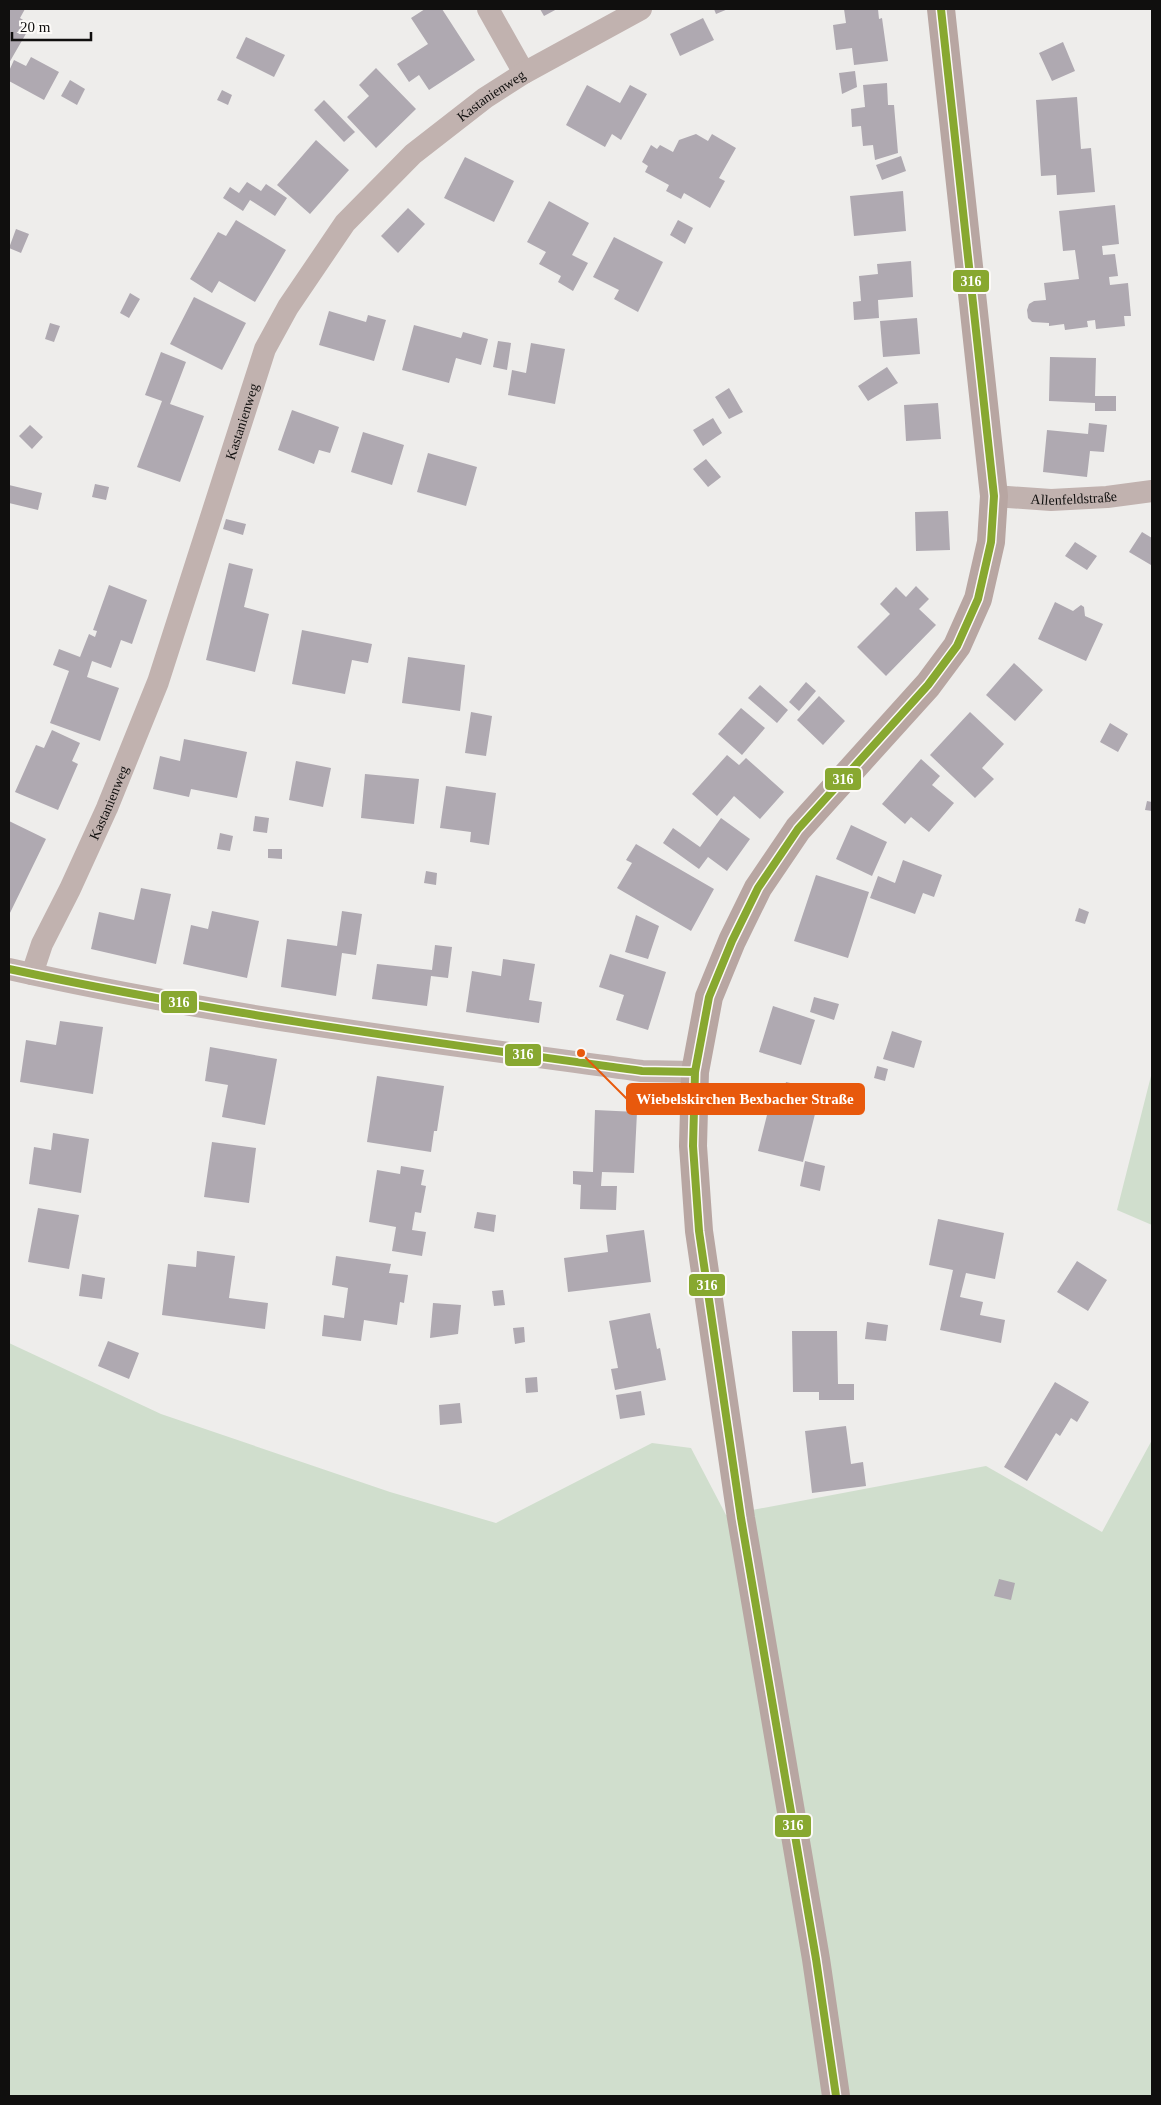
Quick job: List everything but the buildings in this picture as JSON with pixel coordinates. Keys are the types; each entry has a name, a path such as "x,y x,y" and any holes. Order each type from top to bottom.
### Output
{"street":[{"path":"488,9 524,73"},
{"name":"Kastanienweg","path":"32,974 42,944 70,889 107,808 158,682 265,349 288,307 345,222 413,154 485,98 524,73 641,9"},
{"path":"836,2096 816,1959 741,1518 699,1231 693,1146 695,1072 709,997 732,941 758,888 798,829 928,685 957,646 978,599 991,542 994,496 940,9"},
{"name":"Allenfeldstraße","path":"994,496 1051,500 1107,497 1152,491"},
{"path":"9,969 138,996 305,1024 642,1071 695,1072"}],"green space":[{"path":"1152,1072 1152,1225 1117,1210"},
{"path":"9,1343 161,1414 390,1492 496,1523 652,1443 691,1448 726,1515 986,1466 1102,1532 1152,1440 1152,2096 9,2096"}],"transit line":[{"name":"316","path":"836,2096 816,1959 741,1518 699,1231 693,1146 695,1072 709,997 732,941 758,888 798,829 928,685 957,646 978,599 991,542 994,496 941,9"},
{"name":"316","path":"9,969 166,1000 324,1026 642,1071 695,1072"}],"place":[{"name":"Wiebelskirchen Bexbacher Straße","path":"581,1053"}]}
